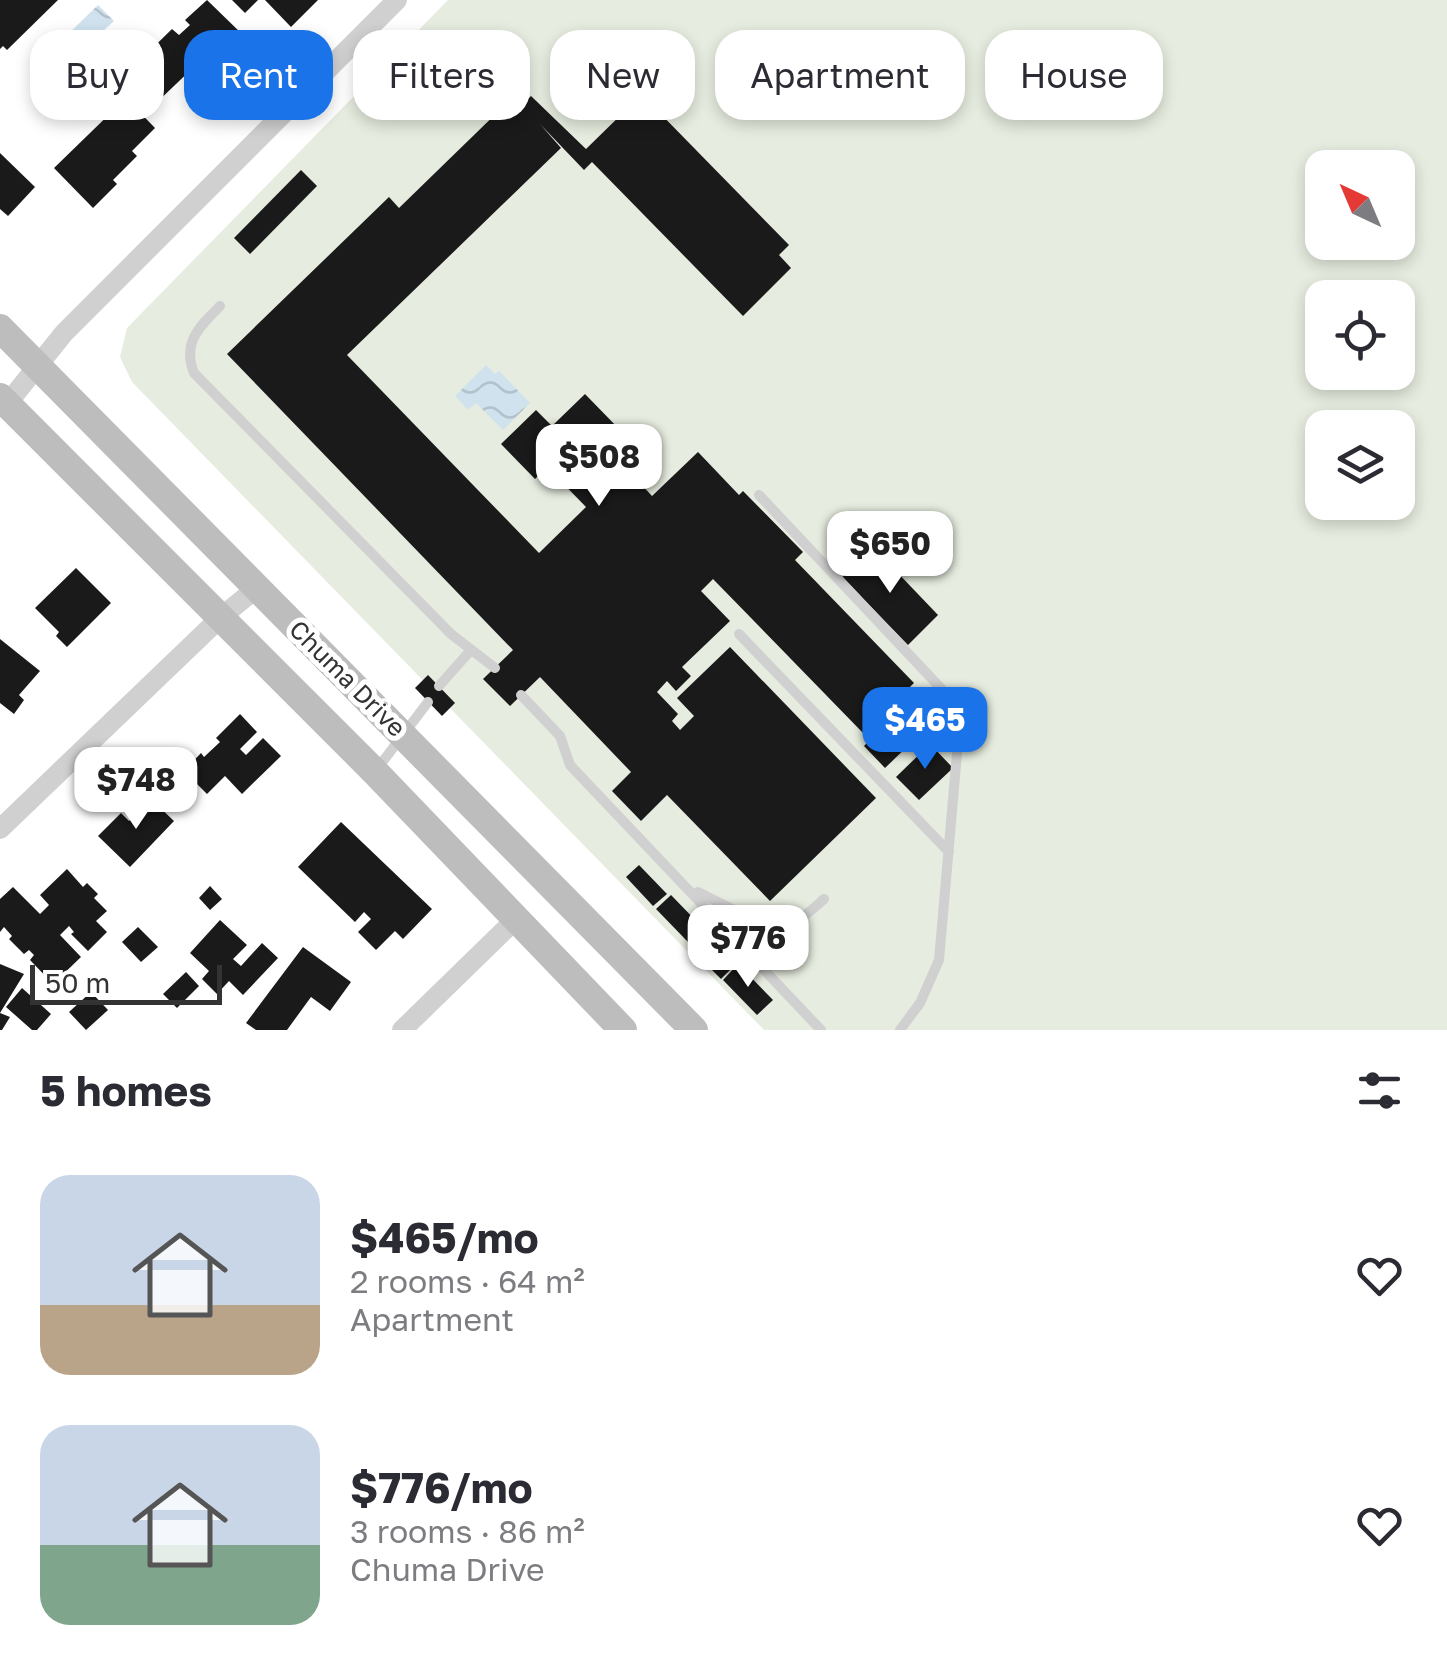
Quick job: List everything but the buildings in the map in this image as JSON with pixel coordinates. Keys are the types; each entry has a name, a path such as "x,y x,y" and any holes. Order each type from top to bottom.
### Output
{"main road":[{"name":"Chuma Drive","path":"0,328 694,1030"},
{"name":"Chuma Drive","path":"3,400 375,772 623,1030"}],"street":[{"path":"3,400 132,264 397,0"},
{"path":"0,829 258,586"},
{"path":"402,1030 516,919"}],"lane":[{"path":"220,306 197,329 191,341 188,352 194,373 470,652 494,668"},
{"path":"759,495 951,699 960,719 939,960 920,1003 900,1030"},
{"path":"739,634 949,852"},
{"path":"439,686 470,652"},
{"path":"521,695 560,736 570,764 821,1030"},
{"path":"375,772 428,702"},
{"path":"689,888 775,928 800,921 824,899"}],"shaded area":[{"path":"448,0 1447,0 1447,1030 764,1030 132,382 120,357 127,328 353,97 353,120 530,120 530,30 419,30"}],"water":[{"path":"98,5 114,21 104,30 72,30"},
{"path":"486,365 495,374 499,371 530,403 503,430 476,403 468,410 455,396"}]}
